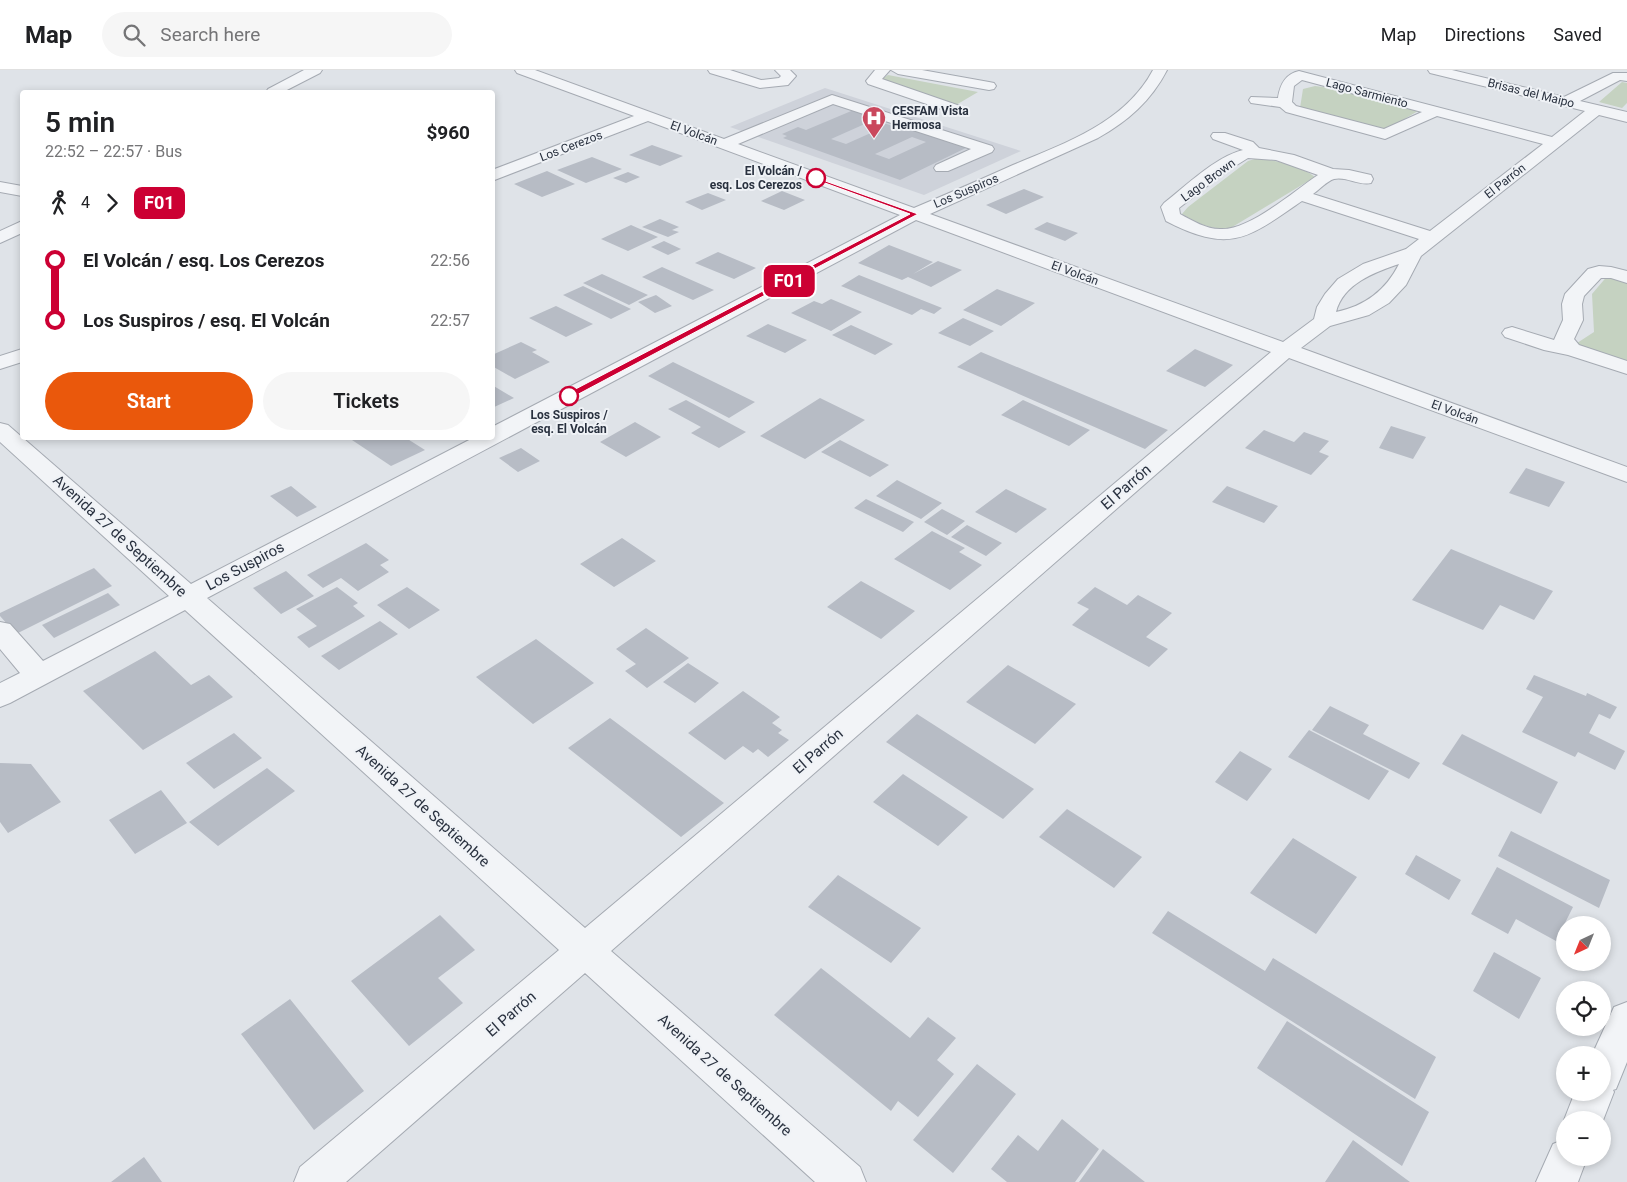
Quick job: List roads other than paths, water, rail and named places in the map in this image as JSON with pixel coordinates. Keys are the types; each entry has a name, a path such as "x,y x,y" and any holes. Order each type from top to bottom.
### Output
{"street":[{"path":"277,90 315,70"},
{"name":"El Volcán","path":"522,70 1627,475"},
{"path":"715,70 760,84 783,82 789,76 782,70"},
{"path":"883,70 873,80 954,109"},
{"path":"898,70 989,86"},
{"name":"Los Suspiros","path":"495,435 915,214 975,186 1056,154 1103,130 1136,104 1149,90 1160,70"},
{"name":"Brisas del Maipo","path":"1435,70 1626,116"},
{"path":"1593,70 1622,76"},
{"name":"Lago Sarmiento","path":"1284,103 1291,74 1554,142"},
{"path":"938,118 973,98 1000,75"},
{"path":"1566,102 1622,76"},
{"path":"746,96 762,90 760,84"},
{"path":"724,144 832,99 986,149 942,168"},
{"name":"Lago Sarmiento","path":"1256,100 1284,103 1291,109 1383,140 1436,111"},
{"name":"El Parrón","path":"1323,322 1329,302 1340,287 1351,278 1377,265 1414,253 1596,110"},
{"name":"Los Cerezos","path":"495,175 649,116"},
{"name":"Lago Brown","path":"1219,136 1247,145 1255,153"},
{"name":"Lago Brown","path":"1226,235 1195,228 1172,217 1170,207 1220,169 1243,155 1255,153 1278,156 1330,174 1350,175 1365,179"},
{"path":"1214,252 1227,244 1226,235 1258,223 1330,174"},
{"path":"0,187 20,191"},
{"path":"1300,195 1433,238"},
{"path":"0,238 20,227"},
{"name":"El Parrón","path":"315,1182 1286,350 1323,322 1363,310 1384,299 1398,284 1414,253"},
{"path":"1572,349 1566,344 1564,339 1573,320 1573,297 1605,262 1627,277"},
{"path":"1512,334 1551,346 1572,349 1627,368"},
{"path":"0,363 20,356"},
{"name":"Avenida 27 de Septiembre","path":"0,430 846,1182"},
{"name":"Los Suspiros","path":"0,696 485,440"},
{"path":"0,631 39,675"},
{"path":"1611,1055 1627,1019"},
{"path":"1557,1182 1564,1166"}],"place":[{"name":"CESFAM Vista Hermosa","path":"874,139"},
{"name":"El Volcán / esq. Los Cerezos","path":"816,178"},
{"name":"Los Suspiros / esq. El Volcán","path":"569,396"}]}
